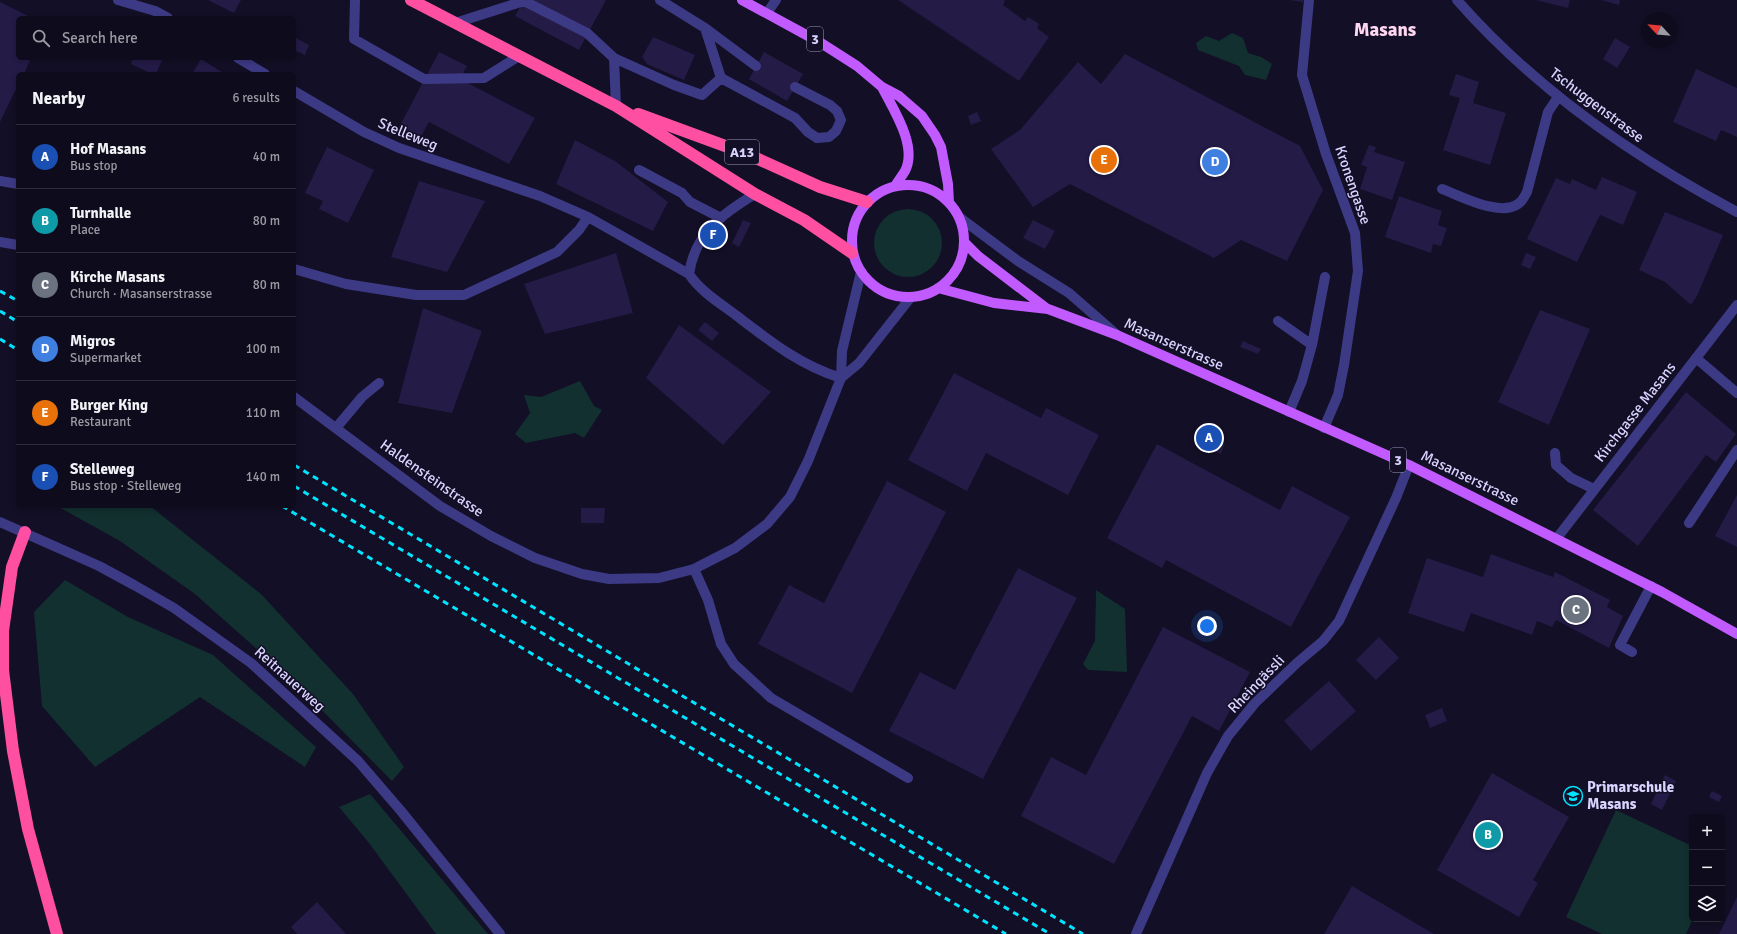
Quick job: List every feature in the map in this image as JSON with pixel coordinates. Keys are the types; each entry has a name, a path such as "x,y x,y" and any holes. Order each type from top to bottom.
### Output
{"highway":[{"name":"A13","path":"411,0 616,106 755,194 804,220 852,253"},
{"name":"A13","path":"616,106 747,154 820,187 867,202"},
{"path":"25,532 10,575 3,631 4,670 13,751 28,829 57,934"}],"main road":[{"name":"3","path":"742,0 821,43 857,66 882,87 899,96 922,116 941,147 945,164 949,203"},
{"name":"3","path":"882,87 904,131 908,148 906,170 895,186"},
{"path":"910,184 924,187 938,193 949,203 959,217 963,229 964,242 962,256 957,268 948,280 938,288 925,295 912,297 897,296 883,292 870,284 861,272 852,253 852,234 857,217 867,202 880,192 895,186 910,184"},
{"name":"Masanserstrasse","path":"964,242 984,261 1048,309"},
{"name":"Masanserstrasse","path":"938,288 994,303 1048,309 1117,335 1409,465 1651,586 1737,634"}],"street":[{"path":"118,0 155,11 164,16"},
{"path":"355,0 354,39 424,80 484,78 519,56"},
{"path":"660,0 705,28 756,66"},
{"path":"767,13 776,0"},
{"name":"Kronengasse","path":"1309,0 1302,75 1326,154 1355,233 1358,271 1338,395 1324,428"},
{"name":"Tschuggenstrasse","path":"1457,0 1482,29 1558,97 1632,152 1737,212"},
{"path":"455,23 524,1 587,33 614,58 674,85 702,95 721,78"},
{"path":"705,28 721,78 795,118 808,132 817,138 829,137 836,131 841,120 837,111 830,105 795,87"},
{"path":"614,58 616,106"},
{"path":"241,60 262,72"},
{"name":"Stelleweg","path":"296,92 364,132 399,148 540,196 588,216 690,274"},
{"path":"1442,189 1494,208 1504,209 1517,205 1522,201 1527,192 1548,112 1558,97"},
{"path":"639,170 682,193 690,202 720,218"},
{"path":"0,181 16,184"},
{"path":"755,194 720,218 706,230 695,249 691,260 690,274 705,292 778,347 806,365 841,378"},
{"path":"296,270 346,284 416,295 464,295 557,252 579,230 588,216"},
{"path":"959,217 1018,261 1069,293 1117,335"},
{"path":"0,242 16,245"},
{"name":"Haldensteinstrasse","path":"296,398 440,506 491,536 536,558 582,574 609,580 659,578 694,569 735,548 767,524 790,497 808,461 841,378 842,350 861,272"},
{"path":"1289,412 1302,381 1312,345 1325,277"},
{"name":"Haldensteinstrasse","path":"841,378 859,362 912,297"},
{"name":"Kirchgasse Masans","path":"1557,538 1737,305"},
{"path":"1278,320 1312,345"},
{"path":"1696,358 1737,393"},
{"path":"336,428 362,397 379,383"},
{"path":"1689,523 1737,450"},
{"path":"1555,453 1556,465 1571,478 1594,489"},
{"name":"Rheingässli","path":"1136,934 1206,773 1228,736 1255,703 1298,662 1323,641 1339,621 1396,498 1409,465"},
{"name":"Reitnauerweg","path":"0,522 99,566 148,592 174,608 251,663 358,761 402,812 500,934"},
{"path":"694,569 708,600 721,644 734,664 771,698 908,778"},
{"path":"1632,652 1620,646 1651,586"}],"green space":[{"path":"1232,33 1243,38 1248,53 1261,57 1272,64 1266,80 1245,75 1239,66 1198,50 1196,43 1206,36 1219,41"},
{"path":"908,209 921,211 932,219 940,230 942,243 940,256 932,267 921,275 908,277 895,275 884,267 876,256 874,243 876,230 884,219 895,211"},
{"path":"580,381 594,406 602,410 584,438 575,433 526,443 515,434 530,413 524,395 541,397"},
{"path":"61,508 153,508 261,594 353,694 404,767 392,781 295,683 195,594 120,541"},
{"path":"65,580 128,617 213,655 316,747 305,767 200,697 95,767 42,706 34,612"},
{"path":"1096,590 1125,609 1127,672 1088,670 1083,664 1095,641"},
{"path":"370,794 488,934 436,934 369,843 339,807"},
{"path":"1616,810 1689,845 1689,922 1692,922 1686,934 1602,934 1566,917"}],"building":[{"path":"208,0 241,0 234,13"},
{"path":"524,0 606,0 579,50 515,16"},
{"path":"898,0 1004,0 1003,5 1025,21 1028,17 1039,24 1037,28 1049,37 1019,81"},
{"path":"1289,0 1303,0 1303,2"},
{"path":"1536,0 1570,0 1568,8"},
{"path":"1601,0 1620,0 1619,5"},
{"path":"0,2 28,16 16,16 16,60 30,60 25,72 16,72 16,89 0,122"},
{"path":"653,37 695,55 684,80 647,64 642,57"},
{"path":"296,38 309,45 305,55 296,51"},
{"path":"1615,38 1630,47 1617,68 1603,59"},
{"path":"439,52 467,66 460,79 535,118 509,164 429,122 419,140 398,129"},
{"path":"764,52 803,74 787,101 749,79"},
{"path":"1125,54 1300,146 1323,190 1287,261 1241,240 1214,258 1070,184 1033,207 991,149 1020,130 1078,62 1101,84"},
{"path":"132,60 162,60 157,72 148,72 131,64"},
{"path":"200,60 203,60 222,72 193,72"},
{"path":"1696,69 1737,88 1737,137 1721,130 1716,141 1673,122"},
{"path":"1456,74 1479,82 1473,103 1506,113 1490,165 1443,150 1460,98 1449,95"},
{"path":"977,112 981,121 971,125 968,116"},
{"path":"575,140 615,161 668,202 653,231 556,184"},
{"path":"1369,145 1376,147 1374,152 1405,162 1392,200 1360,189 1367,167 1361,165"},
{"path":"327,147 374,170 348,223 319,209 323,201 305,193"},
{"path":"1602,177 1637,192 1623,225 1600,215 1577,262 1527,239 1556,178 1570,184 1572,179 1596,190"},
{"path":"419,181 485,201 447,272 391,257"},
{"path":"1399,196 1442,211 1438,225 1447,228 1441,246 1433,244 1431,253 1385,237"},
{"path":"1665,212 1723,235 1697,296 1691,305 1665,282 1639,270"},
{"path":"743,220 751,223 739,247 732,243"},
{"path":"1033,220 1055,231 1045,249 1023,238"},
{"path":"616,253 633,313 545,334 524,284"},
{"path":"1526,253 1536,257 1530,269 1521,265"},
{"path":"423,308 482,331 452,413 398,403"},
{"path":"1540,310 1590,329 1549,425 1498,402"},
{"path":"705,322 719,333 712,341 698,330"},
{"path":"679,325 771,392 723,445 646,378"},
{"path":"1243,341 1261,349 1258,354 1240,347"},
{"path":"954,373 1041,418 1046,408 1099,435 1068,495 986,453 967,491 908,460"},
{"path":"1686,392 1736,434 1716,462 1706,455 1638,546 1593,510"},
{"path":"1201,434 1225,444 1221,454 1196,444"},
{"path":"1157,444 1280,510 1292,486 1350,517 1291,627 1166,560 1162,568 1107,538"},
{"path":"887,481 946,512 852,693 758,644 789,585 824,603"},
{"path":"1737,495 1737,547 1715,536"},
{"path":"581,508 605,508 604,523 581,523"},
{"path":"1491,554 1553,577 1555,572 1610,600 1607,607 1623,616 1609,648 1556,620 1552,627 1537,621 1532,635 1471,613 1464,632 1408,613 1427,558 1483,577"},
{"path":"1018,568 1077,598 983,779 889,731 920,672 955,690"},
{"path":"1163,627 1250,672 1219,731 1192,716 1114,864 1021,816 1051,757 1086,775"},
{"path":"1379,637 1399,658 1376,680 1356,660"},
{"path":"1329,681 1356,711 1311,751 1284,721"},
{"path":"1442,708 1447,721 1430,728 1425,715"},
{"path":"1492,773 1569,817 1533,880 1538,883 1519,917 1437,870"},
{"path":"1665,775 1676,781 1662,810 1651,804"},
{"path":"1712,791 1722,796 1719,802 1709,797"},
{"path":"1352,886 1434,934 1324,934"},
{"path":"1737,897 1737,934 1719,934"},
{"path":"317,902 346,934 297,934 291,927"}],"railway":[{"path":"0,291 16,300"},
{"path":"0,311 16,321"},
{"path":"0,339 16,349"},
{"path":"296,466 1083,934"},
{"path":"296,487 1050,934"},
{"path":"285,508 1006,934"}],"place":[{"name":"Burger King","path":"1104,160"},
{"name":"Migros","path":"1215,162"},
{"name":"Stelleweg","path":"713,235"},
{"name":"Hof Masans","path":"1209,438"},
{"name":"Kirche Masans","path":"1576,610"},
{"name":"Primarschule Masans","path":"1573,796"},
{"name":"Turnhalle","path":"1488,835"}],"district":[{"name":"Masans","path":"1385,29"}]}
